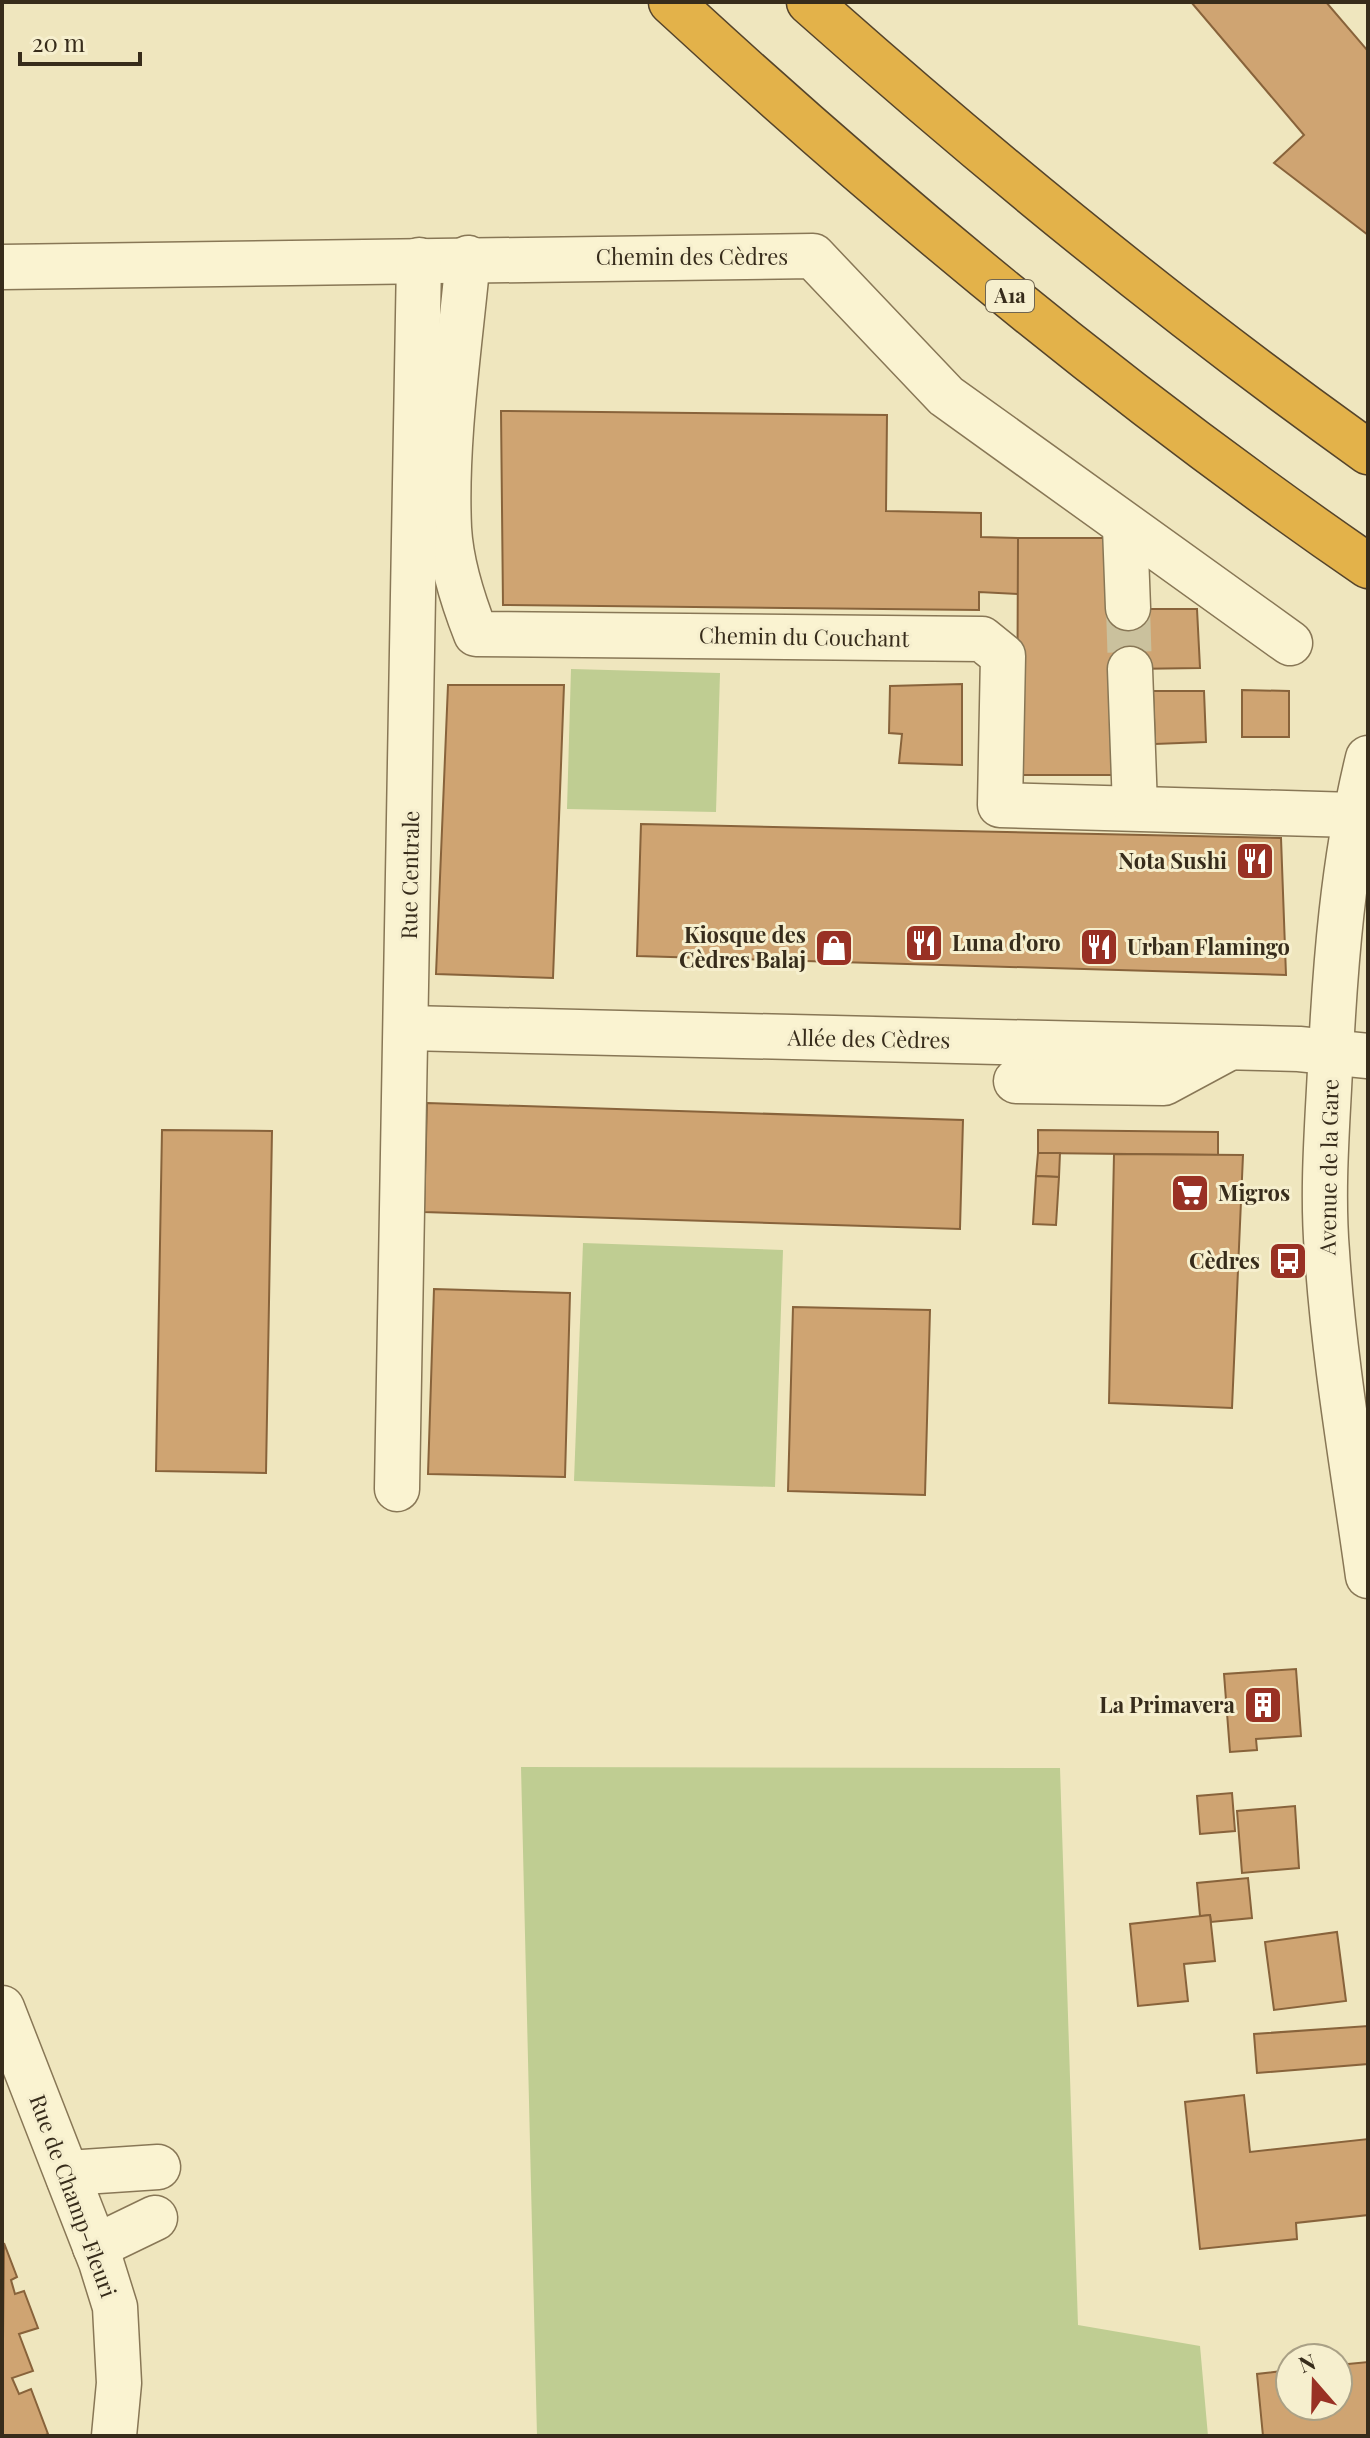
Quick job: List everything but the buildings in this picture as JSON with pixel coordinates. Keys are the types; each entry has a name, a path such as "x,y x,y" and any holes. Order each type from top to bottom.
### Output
{"highway":[{"name":"A1a","path":"671,2 879,190 1120,386 1368,566"},
{"path":"809,2 1032,195 1287,395 1368,452"}],"street":[{"name":"Chemin des Cèdres","path":"2,267 468,258 813,256 946,396 1290,643"},
{"name":"Chemin du Couchant","path":"468,258 454,407 449,529 461,595 476,634 982,639 1003,656 1000,805 1354,815"},
{"name":"Rue Centrale","path":"397,1489 419,260"},
{"path":"1125,527 1128,608"},
{"path":"1130,669 1135,807"},
{"name":"Avenue de la Gare","path":"1368,758 1354,815 1333,993 1349,1053 1326,1249 1336,1358 1368,1576"},
{"path":"829,1013 958,1015 1023,1062"},
{"name":"Allée des Cèdres","path":"407,1028 1023,1062 1230,1047 1349,1053"},
{"name":"Rue de Champ-Fleuri","path":"2,2008 95,2247 115,2307 119,2344 114,2436"},
{"path":"69,2179 83,2172 158,2167"},
{"path":"95,2247 155,2218"}],"green space":[{"path":"571,669 720,673 716,812 567,809"},
{"path":"583,1243 783,1250 775,1487 574,1481"},
{"path":"521,1767 1060,1768 1078,2325 1200,2346 1208,2436 537,2436"}],"tunnel":[{"path":"1128,608 1130,669"}],"place":[{"name":"Nota Sushi","path":"1255,861"},
{"name":"Luna d'oro","path":"924,943"},
{"name":"Urban Flamingo","path":"1099,947"},
{"name":"Kiosque des Cèdres Balaj","path":"834,948"},
{"name":"Migros","path":"1190,1193"},
{"name":"Cèdres","path":"1288,1261"},
{"name":"La Primavera","path":"1263,1705"}]}
